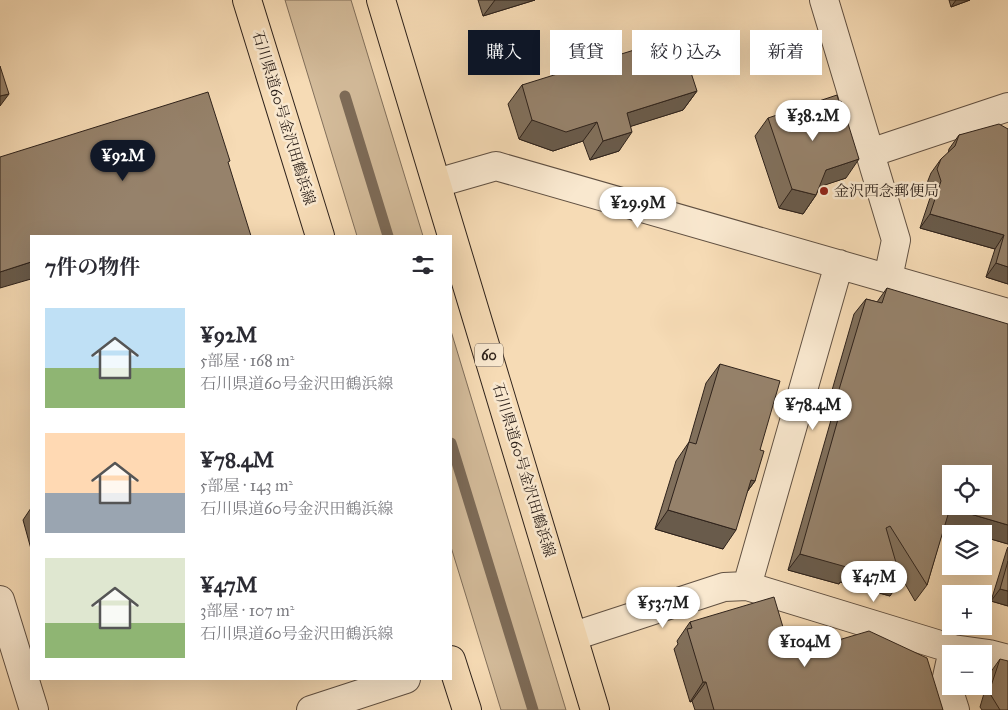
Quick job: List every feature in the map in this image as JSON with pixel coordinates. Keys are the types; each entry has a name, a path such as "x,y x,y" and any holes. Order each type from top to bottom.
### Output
{"main road":[{"name":"石川県道60号金沢田鶴浜線","path":"247,0 320,235"},
{"name":"石川県道60号金沢田鶴浜線","path":"381,0 595,710"},
{"path":"452,662 467,710"}],"street":[{"path":"824,0 896,240 888,278"},
{"path":"870,153 1008,106"},
{"path":"437,183 496,166 1008,313"},
{"path":"747,586 839,264"},
{"path":"574,636 724,587 747,586 942,651"},
{"path":"0,600 34,710"},
{"path":"992,655 1008,659"},
{"path":"311,710 403,680"},
{"path":"950,695 955,710"}],"shaded area":[{"path":"285,0 351,0 423,235 357,235"},
{"path":"452,334 566,710 501,710 452,550"}],"building":[{"path":"632,51 632,75 692,75 697,91 627,113 632,132 603,141 597,122 566,132 532,120 522,85 554,75 622,75 622,54"},
{"path":"0,66 9,94 0,96"},
{"path":"208,92 251,235 30,235 30,262 0,272 0,157"},
{"path":"837,95 839,102 841,101 859,159 826,170 816,195 792,189 768,118"},
{"path":"999,124 1008,129 1008,267 996,263 1004,235 930,214 941,181 937,169 941,159 955,146 959,135"},
{"path":"887,288 1008,324 1008,525 974,515 992,515 992,465 942,465 942,515 948,515 945,525 942,525 942,535 927,585 890,526 886,528 901,580 800,554 842,405 835,403 866,299 882,303"},
{"path":"720,364 780,381 760,450 764,451 755,481 751,480 736,530 668,510 689,442 696,444"},
{"path":"1008,561 1008,591 1000,589"},
{"path":"774,597 791,654 869,631 927,658 943,710 714,710 706,682 703,682 687,629 692,628 690,622"},
{"path":"1000,659 1008,661 1008,710 1000,710 991,695 992,683"}],"waterway":[{"path":"345,96 388,235"},
{"path":"452,446 533,710"}],"place":[{"name":"金沢西念郵便局","path":"824,191"}]}
